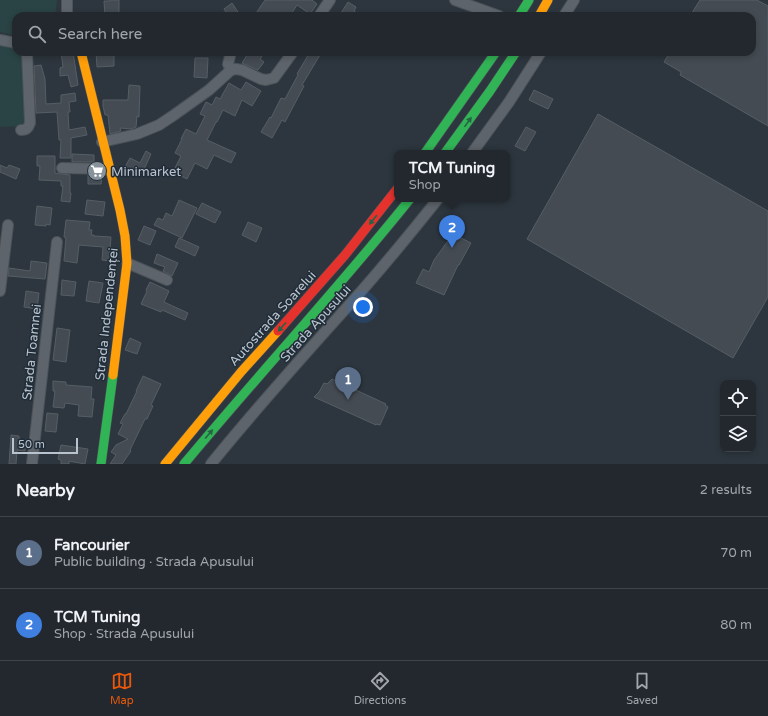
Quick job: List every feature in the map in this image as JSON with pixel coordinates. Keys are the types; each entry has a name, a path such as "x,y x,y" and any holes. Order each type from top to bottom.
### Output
{"main road":[{"path":"516,12 523,0"},
{"path":"522,12 529,0"},
{"path":"541,12 548,0"},
{"path":"547,12 555,0"},
{"name":"Strada Independenței","path":"83,56 102,142 126,236 127,263 101,464"},
{"path":"427,150 493,56"},
{"path":"447,150 513,56"},
{"name":"Autostrada Soarelui","path":"165,464 241,372 345,255 394,193"},
{"path":"184,464 245,390 339,285 408,202"}],"street":[{"path":"67,0 67,12"},
{"path":"322,12 330,0"},
{"path":"456,0 488,12"},
{"path":"566,12 574,0"},
{"path":"0,40 12,42"},
{"path":"21,130 28,128 30,123 27,56"},
{"path":"230,56 228,64 231,70"},
{"path":"102,142 137,134 159,124 209,90 231,70 242,70 261,79 270,80 274,78 290,56"},
{"path":"474,150 509,102 538,56"},
{"path":"62,168 109,169"},
{"name":"Strada Apusului","path":"210,464 254,412 369,283 436,202"},
{"path":"0,291 8,225"},
{"name":"Strada Toamnei","path":"32,464 57,242"},
{"path":"127,263 168,280"}],"green space":[{"path":"0,0 57,0 56,12 12,12 12,35 0,32"},
{"path":"0,43 12,46 12,56 25,56 26,126 0,127"}],"building":[{"path":"119,0 119,12 105,12 104,1"},
{"path":"265,0 312,0 317,4 311,12 307,12 297,5 293,12 257,12"},
{"path":"700,0 757,0 768,6 768,126 680,75 681,72 664,62 668,56 756,56 756,12 692,12"},
{"path":"348,2 356,7 354,11 355,12 342,12"},
{"path":"232,3 238,12 226,12 224,9"},
{"path":"62,56 74,56 78,85 71,87 68,75 60,76 60,68 63,67"},
{"path":"96,56 114,56 114,66 97,67"},
{"path":"246,56 262,56 260,59 264,62 258,70 242,63"},
{"path":"308,56 319,56 302,85 304,86 285,122 282,120 272,138 261,132 270,117 271,118 281,98 285,99 298,75 297,74"},
{"path":"195,58 208,58 207,78 194,77"},
{"path":"41,65 45,79 46,104 61,103 61,95 75,93 76,101 69,102 69,130 85,127 87,135 71,138 71,158 60,158 61,140 59,140 57,112 36,113 34,66"},
{"path":"246,82 261,91 252,106 242,100 235,116 223,110 207,140 236,153 231,163 214,155 207,169 195,163 187,179 173,172 181,156 175,153 181,139 186,129 196,134 205,116 200,114 206,102 212,105 216,97 220,99 229,83 241,90"},
{"path":"129,85 140,86 139,117 137,116 136,127 131,129 120,128 121,131 110,134 108,115 105,115 103,100 128,100"},
{"path":"534,90 553,99 548,109 529,100"},
{"path":"598,114 768,211 768,297 733,358 527,239"},
{"path":"526,127 536,132 525,151 515,146"},
{"path":"146,151 151,154 142,174 125,167 130,158 140,163"},
{"path":"72,154 94,155 94,162 72,162"},
{"path":"37,156 55,156 55,173 70,175 70,202 61,201 63,186 61,186 61,181 39,180 40,166 37,166"},
{"path":"0,165 7,168 9,165 20,169 16,179 0,172"},
{"path":"88,175 102,175 101,184 88,184"},
{"path":"87,200 105,202 103,216 85,214"},
{"path":"179,200 197,208 182,238 154,225 158,218 163,220 166,213 172,216"},
{"path":"202,203 221,212 215,223 196,214"},
{"path":"37,206 52,208 50,225 35,225"},
{"path":"66,220 90,222 89,230 92,230 91,235 111,237 109,261 102,260 103,247 79,245 77,263 64,261"},
{"path":"248,222 262,228 256,242 242,235"},
{"path":"144,226 156,231 150,245 138,240"},
{"path":"453,234 471,243 458,265 444,295 416,283 423,269 429,272 434,260"},
{"path":"179,238 199,247 195,256 175,247"},
{"path":"157,254 178,263 172,276 163,271 165,267 154,263"},
{"path":"31,261 47,263 45,279 8,276 9,268 30,271"},
{"path":"62,280 76,282 74,296 61,295"},
{"path":"89,281 103,283 99,303 86,301"},
{"path":"150,282 169,291 164,302 188,313 185,320 162,310 161,312 141,304"},
{"path":"26,291 39,293 37,309 24,307"},
{"path":"57,328 70,330 66,362 53,360"},
{"path":"130,338 141,343 137,354 125,350"},
{"path":"143,376 161,384 151,405 153,406 147,419 145,419 130,450 131,451 122,464 110,464 116,455 111,452 116,445 128,439 118,434 123,424 120,423 126,414"},
{"path":"332,379 386,404 385,405 388,407 380,425 376,425 314,397 324,383 327,384"},
{"path":"53,381 66,382 66,385 92,387 91,399 94,399 92,417 78,416 79,405 65,403 64,408 53,407 55,391 53,391"},
{"path":"47,413 58,414 56,432 45,431"},
{"path":"11,435 19,436 19,439 26,440 25,451 17,450 16,464 9,464"},
{"path":"61,445 88,449 85,464 69,461 69,464 61,464 61,460 58,459"}],"traffic: fast":[{"path":"522,12 529,0"},
{"path":"427,150 493,56"},
{"path":"447,150 513,56"},
{"path":"184,464 408,202"},
{"path":"101,464 113,375"}],"traffic: slow":[{"path":"541,12 548,0"},
{"path":"82,56 125,236 127,263 113,375"},
{"path":"165,464 241,372 278,331"}],"traffic: jam":[{"path":"278,331 345,255 394,193"}],"place":[{"name":"Minimarket","path":"97,171"},
{"name":"TCM Tuning","path":"452,248"},
{"name":"Fancourier","path":"348,400"}]}
